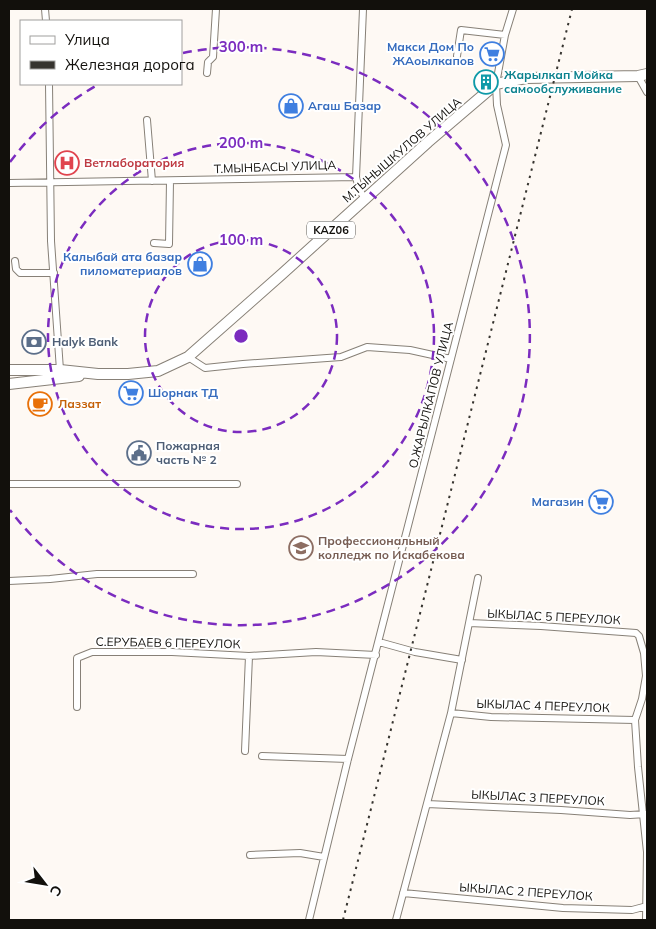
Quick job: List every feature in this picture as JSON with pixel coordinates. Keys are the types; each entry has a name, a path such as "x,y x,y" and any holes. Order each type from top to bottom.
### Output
{"main road":[{"name":"М.ТЫНЫШКУЛОВ УЛИЦА","path":"9,370 60,370 98,374 158,371 188,357 496,84 526,78 643,75"},
{"name":"М.ТЫНЫШКУЛОВ УЛИЦА","path":"9,384 98,374"}],"street":[{"path":"207,73 208,62 213,57 216,9"},
{"path":"363,9 356,176 359,189 365,199"},
{"name":"О.ЖАРЫЛКАПОВ УЛИЦА","path":"309,920 348,759 506,145 497,105 496,84 505,35 514,9"},
{"path":"457,56 461,30 505,35"},
{"path":"643,75 647,92"},
{"path":"49,85 51,241 60,370"},
{"path":"147,120 152,181"},
{"name":"Т.МЫНБАСЫ УЛИЦА","path":"9,183 356,176"},
{"path":"154,243 169,244 170,181"},
{"path":"16,261 16,269 20,273 54,273"},
{"path":"188,357 205,368 341,357 367,347 410,350 451,359"},
{"path":"9,484 237,484"},
{"path":"9,581 97,574 193,574"},
{"path":"396,920 451,713 478,578"},
{"name":"ЫКЫЛАС 5 ПЕРЕУЛОК","path":"469,623 542,626 638,634 644,654 646,676 636,720"},
{"path":"379,642 415,652 462,660"},
{"name":"С.ЕРУБАЕВ 6 ПЕРЕУЛОК","path":"77,707 77,658 92,652 172,652 249,656 316,652 376,655"},
{"name":"С.ЕРУБАЕВ 6 ПЕРЕУЛОК","path":"245,751 249,656"},
{"name":"ЫКЫЛАС 4 ПЕРЕУЛОК","path":"451,713 491,717 636,720"},
{"path":"636,720 638,767 646,814 646,920"},
{"path":"262,756 348,759"},
{"name":"ЫКЫЛАС 3 ПЕРЕУЛОК","path":"427,804 532,808 630,815 646,814"},
{"path":"250,855 300,854 324,858"},
{"name":"ЫКЫЛАС 2 ПЕРЕУЛОК","path":"403,893 563,908 632,910 647,906"}],"railway":[{"path":"343,920 572,9"}],"place":[{"name":"Макси Дом По ЖАоылкапов","path":"492,54"},
{"name":"Жарылкап Мойка самообслуживание","path":"486,82"},
{"name":"Агаш Базар","path":"291,106"},
{"name":"Ветлаборатория","path":"67,163"},
{"name":"Калыбай ата базар пиломатериалов","path":"200,264"},
{"name":"Halyk Bank","path":"34,342"},
{"name":"Шорнак ТД","path":"131,393"},
{"name":"Лаззат","path":"40,404"},
{"name":"Пожарная часть № 2","path":"139,453"},
{"name":"Магазин","path":"601,502"},
{"name":"Профессиональный колледж по Искабекова","path":"301,548"}]}
